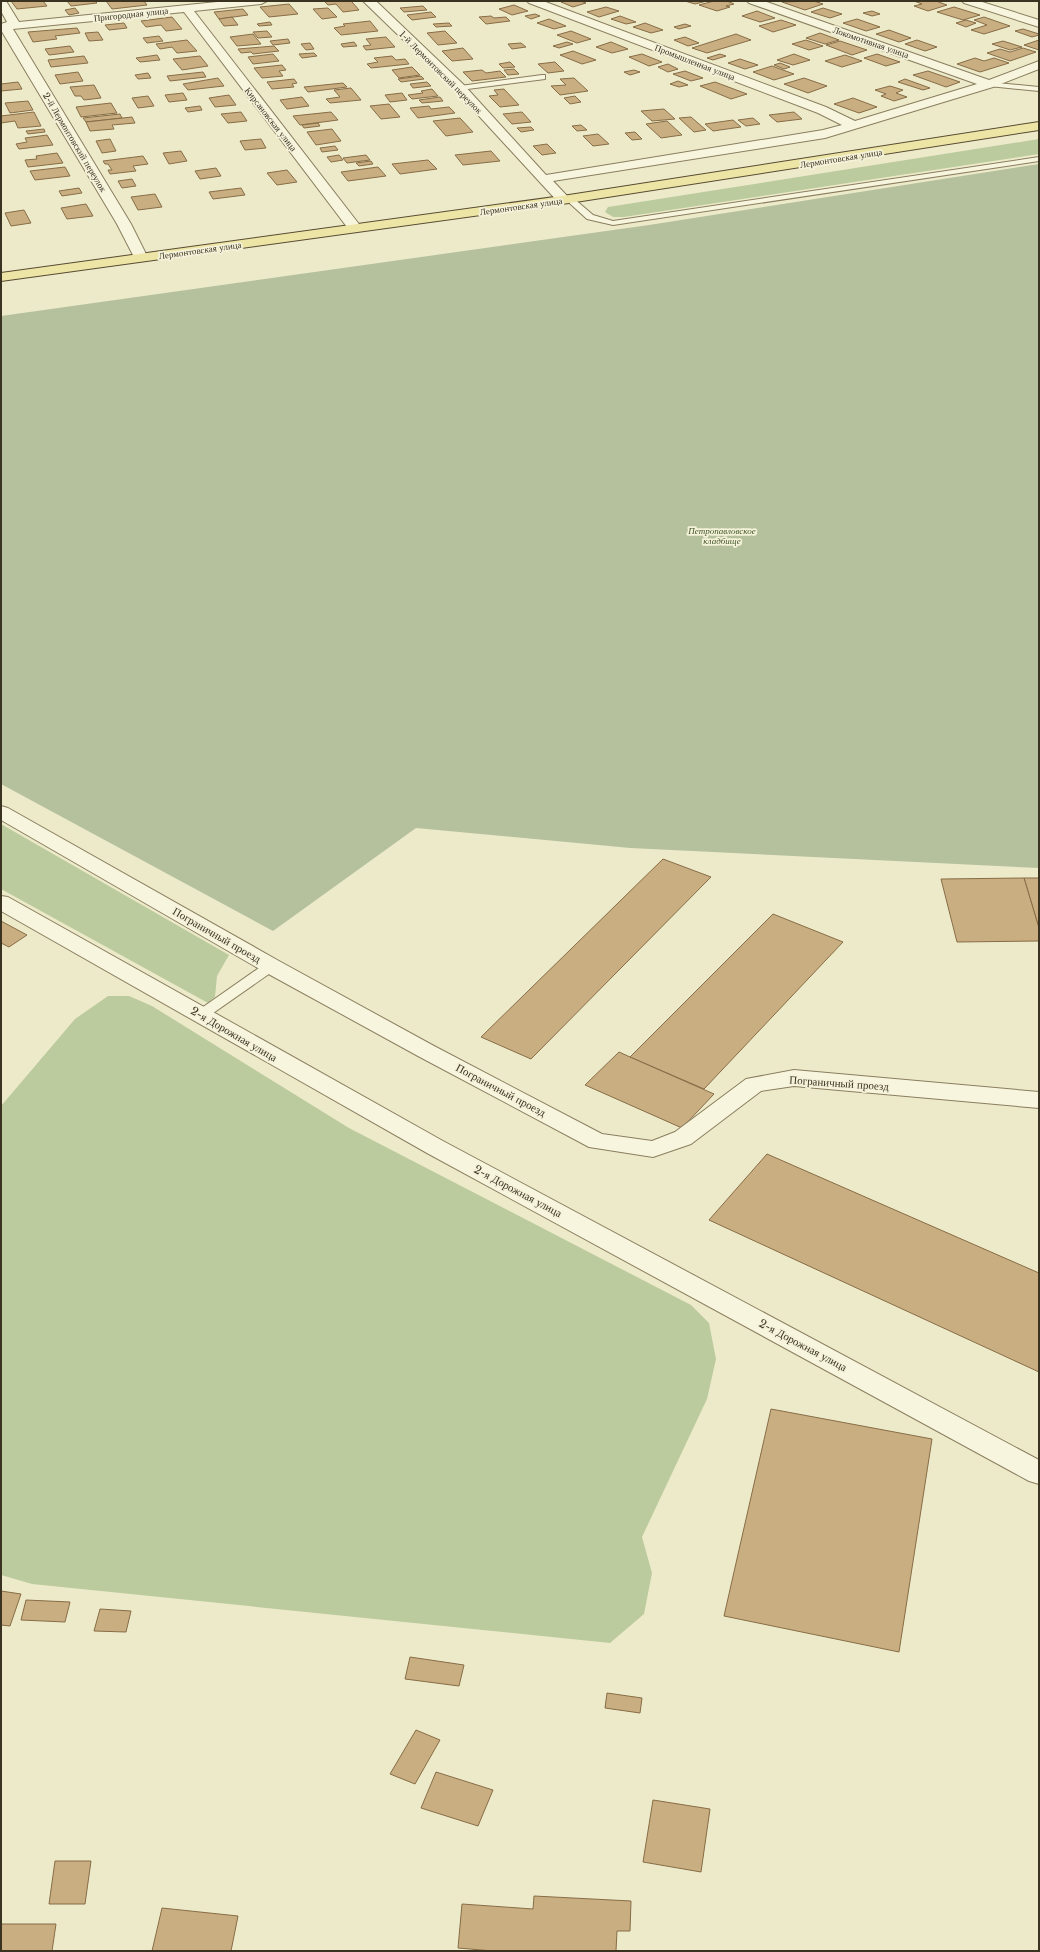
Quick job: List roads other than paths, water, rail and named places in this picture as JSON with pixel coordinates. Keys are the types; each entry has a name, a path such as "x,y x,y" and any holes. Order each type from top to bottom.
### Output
{"main road":[{"name":"Лермонтовская улица","path":"1,277 566,199 1039,126"}],"street":[{"name":"Пригородная улица","path":"3,27 261,1"},
{"name":"1-й Лермонтовский переулок","path":"369,1 460,88 543,179 566,199"},
{"name":"Промышленная улица","path":"533,1 822,110 855,126"},
{"name":"Локомотивная улица","path":"753,1 989,84"},
{"path":"968,1 1039,24"},
{"path":"1,2 14,23 3,27"},
{"name":"Кирсановская улица","path":"186,9 355,228"},
{"name":"2-й Лермонтовский переулок","path":"3,27 124,224 140,258"},
{"path":"543,179 825,134 989,84 1039,65"},
{"name":"Пограничный проезд","path":"1,812 271,966 426,1051 597,1141 653,1149 683,1138 754,1084 794,1078 1039,1100"},
{"name":"2-я Дорожная улица","path":"1,902 435,1147 1039,1473"}],"lane":[{"path":"460,88 542,77"},
{"path":"989,84 1039,89"},
{"path":"566,199 590,217 602,222 620,222 1039,159"},
{"path":"201,1015 271,966"}],"park label":[{"name":"Петропавловское кладбище","path":"722,536"}]}
